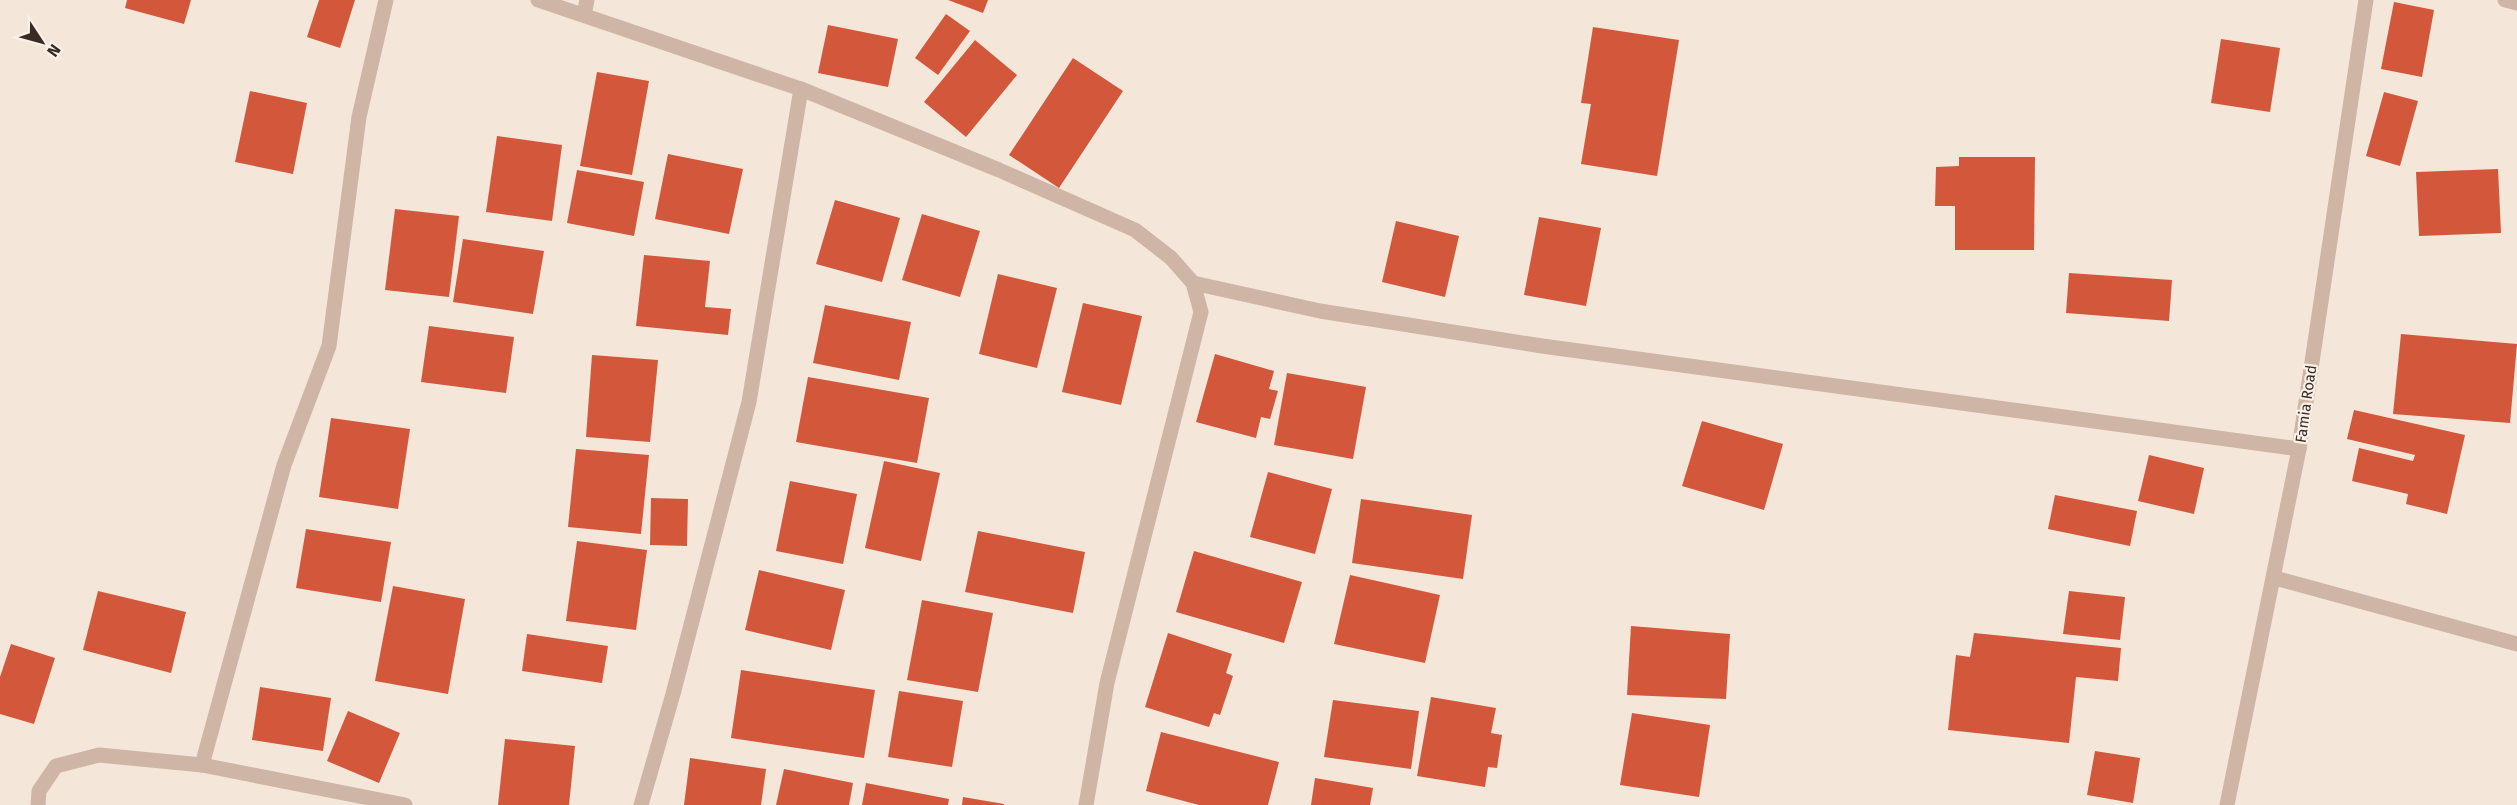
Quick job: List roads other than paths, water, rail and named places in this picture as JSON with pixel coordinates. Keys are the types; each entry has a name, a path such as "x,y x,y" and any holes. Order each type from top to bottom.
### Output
{"street":[{"path":"202,765 284,465 329,346 359,117 386,0"},
{"path":"538,0 585,8 801,89 999,170 1135,230 1171,258 1193,283 1201,312 1107,683 1086,805"},
{"name":"Famia Road","path":"2227,805 2299,449 2366,0"},
{"path":"2505,0 2517,3"},
{"path":"641,805 673,694 749,402 801,89"},
{"path":"1193,283 1320,311 1542,346 2299,449"},
{"path":"2274,578 2517,644"},
{"path":"38,805 39,791 56,766 99,755 202,765 405,805"}]}
